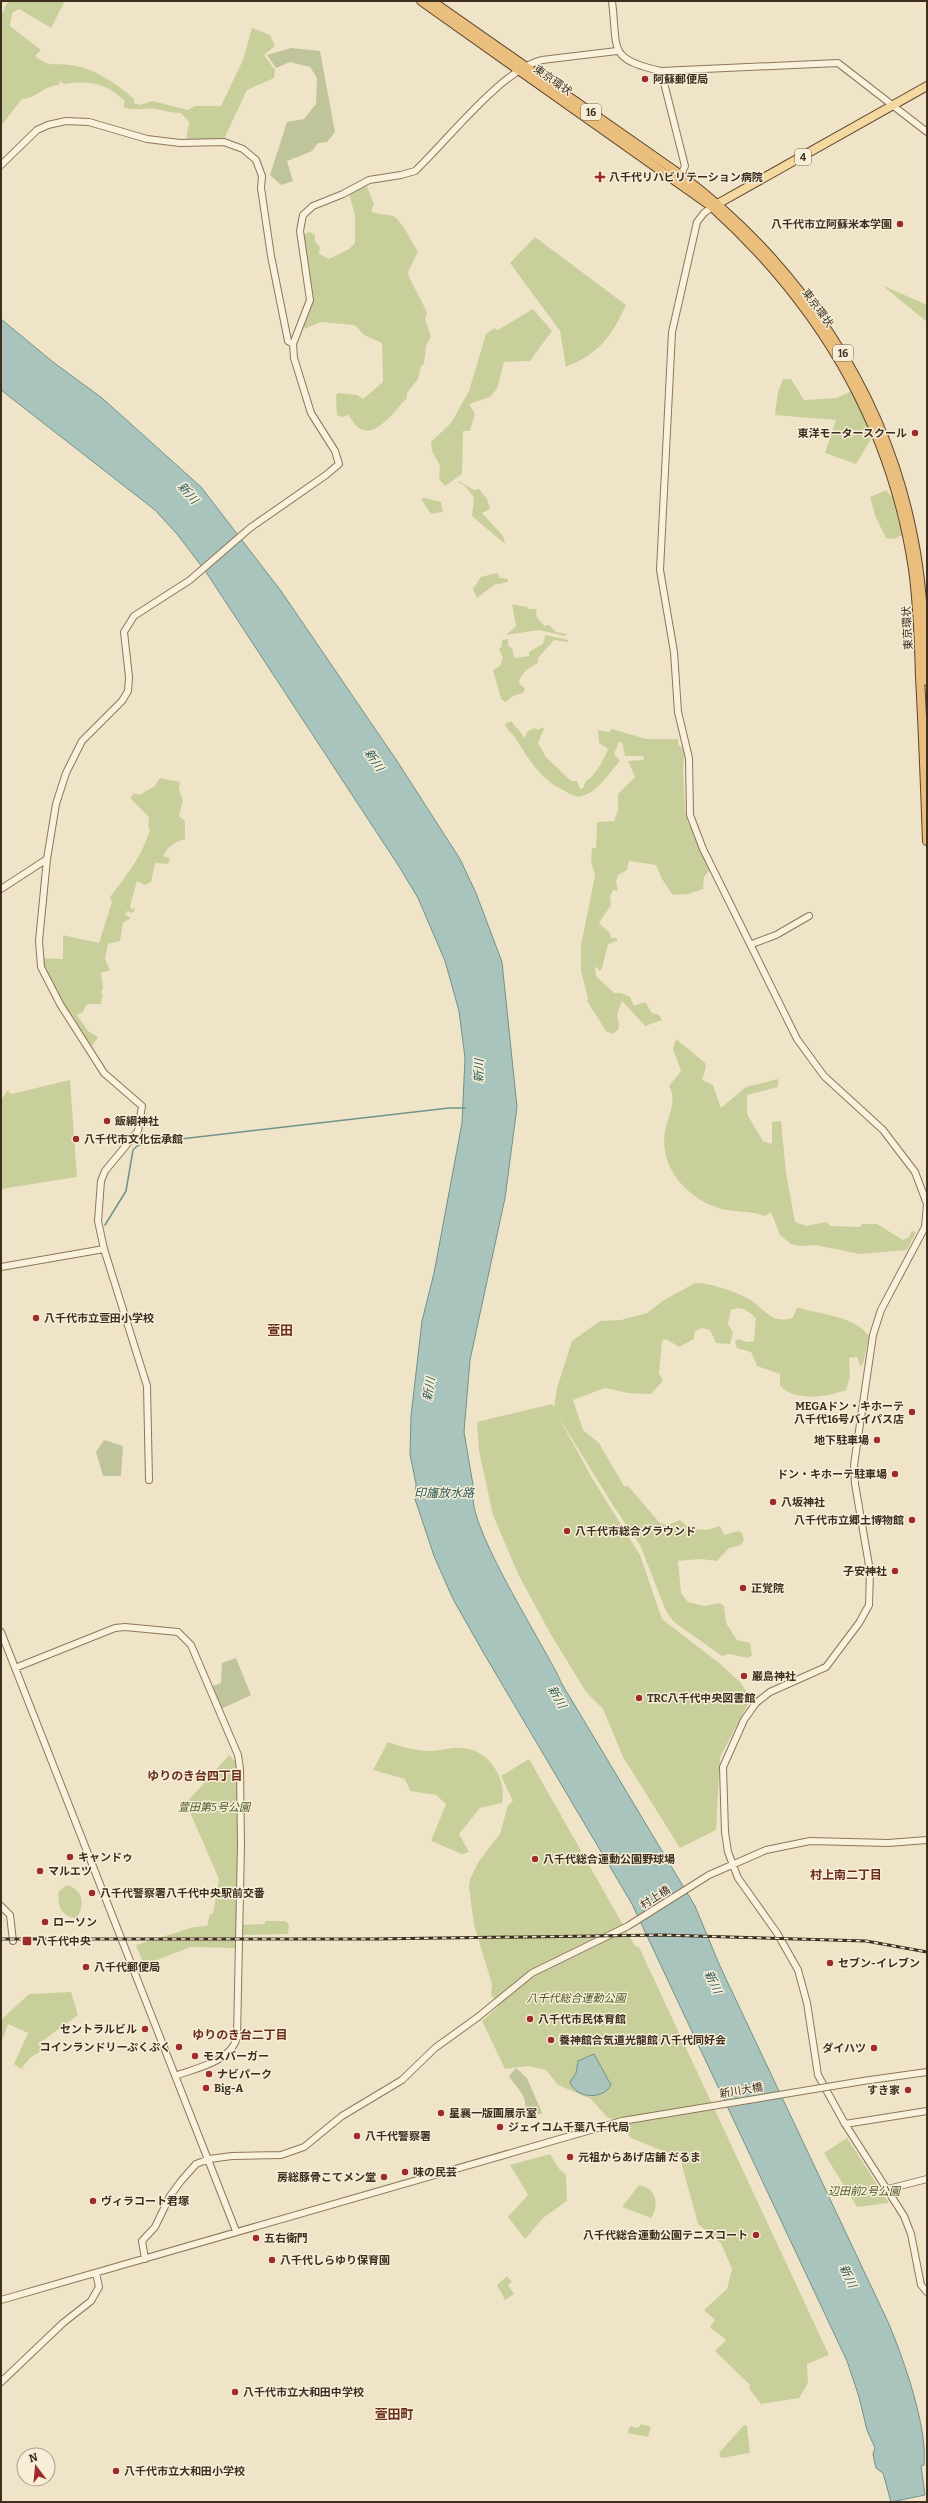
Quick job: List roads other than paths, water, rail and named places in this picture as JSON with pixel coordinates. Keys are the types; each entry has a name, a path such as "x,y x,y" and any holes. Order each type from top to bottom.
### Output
{"highway":[{"name":"東京環状","path":"421,1 681,175 763,247 818,314 844,355 877,420 896,472 913,535 922,596 927,681"},
{"name":"東京環状","path":"432,1 715,206 779,276 823,332 864,407 889,472 906,532 915,590 927,841"}],"main road":[{"name":"4","path":"715,206 927,86"}],"street":[{"path":"612,1 617,51 625,59 661,71 838,63 927,132"},
{"path":"149,1480 146,1386 104,1249 98,1221 102,1181 105,1172 138,1131 142,1106 104,1072 60,1004 41,967 39,941 47,859 56,804 66,773 85,737 122,701 128,691 129,677 124,632 136,613 197,574 248,530 326,475 339,464 335,451 311,412 294,358 293,344 310,300 300,231 301,222 307,210 369,180 401,175 415,170 474,110 523,68 542,60 617,51"},
{"path":"661,71 685,166 681,175"},
{"path":"1,165 37,130 48,125 66,121 89,122 147,139 191,144 229,142 243,149 251,155 261,170 271,256 286,323 286,335 288,341 293,344"},
{"path":"715,206 704,213 697,222 672,332 660,570 674,652 678,712 689,763 690,815 703,849 752,944 797,1039 810,1060 824,1076 883,1130 916,1172 922,1187 927,1214 925,1227 913,1253 881,1310 869,1353 854,1461 854,1484 870,1572 869,1605 859,1623 826,1667 770,1692 756,1703 744,1720 723,1767 725,1832 732,1864 750,1897 777,1933 798,1970 807,2003 818,2075 845,2124 888,2189 908,2226 920,2280 923,2289 927,2292"},
{"path":"1,889 47,859"},
{"path":"752,944 776,935 809,916"},
{"path":"1,1267 104,1249"},
{"path":"15,1668 104,1631 121,1627 178,1632 191,1645 206,1686 238,1755 240,1769 241,1844 237,2038 233,2049 224,2057 175,2076"},
{"path":"1,1632 236,2231"},
{"name":"村上橋","path":"209,2159 232,2156 281,2155 304,2147 342,2116 402,2080 435,2048 478,2017 532,1973 628,1926 694,1884 732,1864 766,1850 810,1841 888,1843 927,1840"},
{"path":"1,1906 10,1915 13,1941"},
{"name":"新川大橋","path":"1,2300 145,2259 293,2214 622,2120 927,2072"},
{"path":"845,2124 927,2110"},
{"path":"145,2259 142,2241 155,2227 170,2196 196,2164 209,2159"},
{"path":"888,2189 927,2179"},
{"path":"1,2382 63,2323 91,2301 98,2287 96,2273"}],"water":[{"name":"印旛放水路","path":"1,319 53,362 102,398 201,487 281,591 397,761 460,859 476,893 502,962 517,1107 505,1198 470,1360 464,1432 474,1491 474,1506 481,1529 493,1556 562,1684 695,1906 719,1964 888,2322 901,2354 918,2413 924,2450 924,2465 921,2466 925,2495 891,2502 883,2473 876,2468 873,2454 875,2448 867,2430 859,2397 847,2361 632,1904 453,1599 434,1556 415,1499 416,1484 410,1454 411,1416 422,1321 434,1273 462,1123 465,1058 459,1011 445,961 418,898 400,868 206,572 177,534 155,510 1,390"},
{"path":"594,2054 611,2085 602,2093 590,2096 578,2092 573,2088 570,2082 576,2073 578,2061"}],"waterway":[{"path":"105,1225 126,1191 133,1150 137,1146 146,1143 449,1108 465,1108"}],"railway":[{"path":"1,1939 374,1939 661,1935 866,1941 927,1952"}],"place":[{"name":"阿蘇郵便局","path":"645,79"},
{"name":"八千代リハビリテーション病院","path":"600,177"},
{"name":"八千代市立阿蘇米本学園","path":"900,224"},
{"name":"東洋モータースクール","path":"915,433"},
{"name":"飯綱神社","path":"107,1121"},
{"name":"八千代市文化伝承館","path":"76,1139"},
{"name":"八千代市立萱田小学校","path":"36,1318"},
{"name":"MEGAドン・キホーテ 八千代16号バイパス店","path":"912,1412"},
{"name":"地下駐車場","path":"877,1440"},
{"name":"ドン・キホーテ駐車場","path":"895,1474"},
{"name":"八坂神社","path":"773,1502"},
{"name":"八千代市立郷土博物館","path":"912,1520"},
{"name":"八千代市総合グラウンド","path":"567,1531"},
{"name":"子安神社","path":"895,1571"},
{"name":"正覚院","path":"743,1588"},
{"name":"巌島神社","path":"744,1676"},
{"name":"TRC八千代中央図書館","path":"639,1698"},
{"name":"キャンドゥ","path":"70,1857"},
{"name":"八千代総合運動公園野球場","path":"535,1859"},
{"name":"マルエツ","path":"40,1871"},
{"name":"八千代警察署八千代中央駅前交番","path":"92,1893"},
{"name":"ローソン","path":"45,1922"},
{"name":"八千代中央","path":"27,1941"},
{"name":"セブン-イレブン","path":"830,1963"},
{"name":"八千代郵便局","path":"86,1967"},
{"name":"八千代市民体育館","path":"530,2019"},
{"name":"セントラルビル","path":"145,2029"},
{"name":"養神館合気道光龍館 八千代同好会","path":"551,2040"},
{"name":"コインランドリーぷくぷく","path":"179,2047"},
{"name":"ダイハツ","path":"874,2048"},
{"name":"モスバーガー","path":"195,2056"},
{"name":"ナビパーク","path":"209,2074"},
{"name":"Big-A","path":"206,2088"},
{"name":"すき家","path":"908,2090"},
{"name":"星襄一版画展示室","path":"441,2113"},
{"name":"ジェイコム千葉八千代局","path":"500,2127"},
{"name":"八千代警察署","path":"357,2136"},
{"name":"元祖からあげ店舗 だるま","path":"570,2157"},
{"name":"味の民芸","path":"405,2172"},
{"name":"房総豚骨こてメン堂","path":"384,2177"},
{"name":"ヴィラコート君塚","path":"93,2201"},
{"name":"八千代総合運動公園テニスコート","path":"756,2235"},
{"name":"五右衛門","path":"256,2238"},
{"name":"八千代しらゆり保育園","path":"272,2260"},
{"name":"八千代市立大和田中学校","path":"235,2392"},
{"name":"八千代市立大和田小学校","path":"116,2471"}],"district":[{"name":"萱田","path":"280,1330"},
{"name":"ゆりのき台四丁目","path":"195,1776"},
{"name":"村上南二丁目","path":"846,1875"},
{"name":"ゆりのき台二丁目","path":"240,2035"},
{"name":"萱田町","path":"394,2414"}],"water label":[{"name":"新川","path":"188,493"},
{"name":"新川","path":"374,760"},
{"name":"新川","path":"479,1071"},
{"name":"新川","path":"429,1389"},
{"name":"新川","path":"557,1697"},
{"name":"新川","path":"713,1982"},
{"name":"新川","path":"848,2276"}],"park label":[{"name":"萱田第5号公園","path":"214,1807"},
{"name":"八千代総合運動公園","path":"576,1998"},
{"name":"辺田前2号公園","path":"864,2191"}]}
